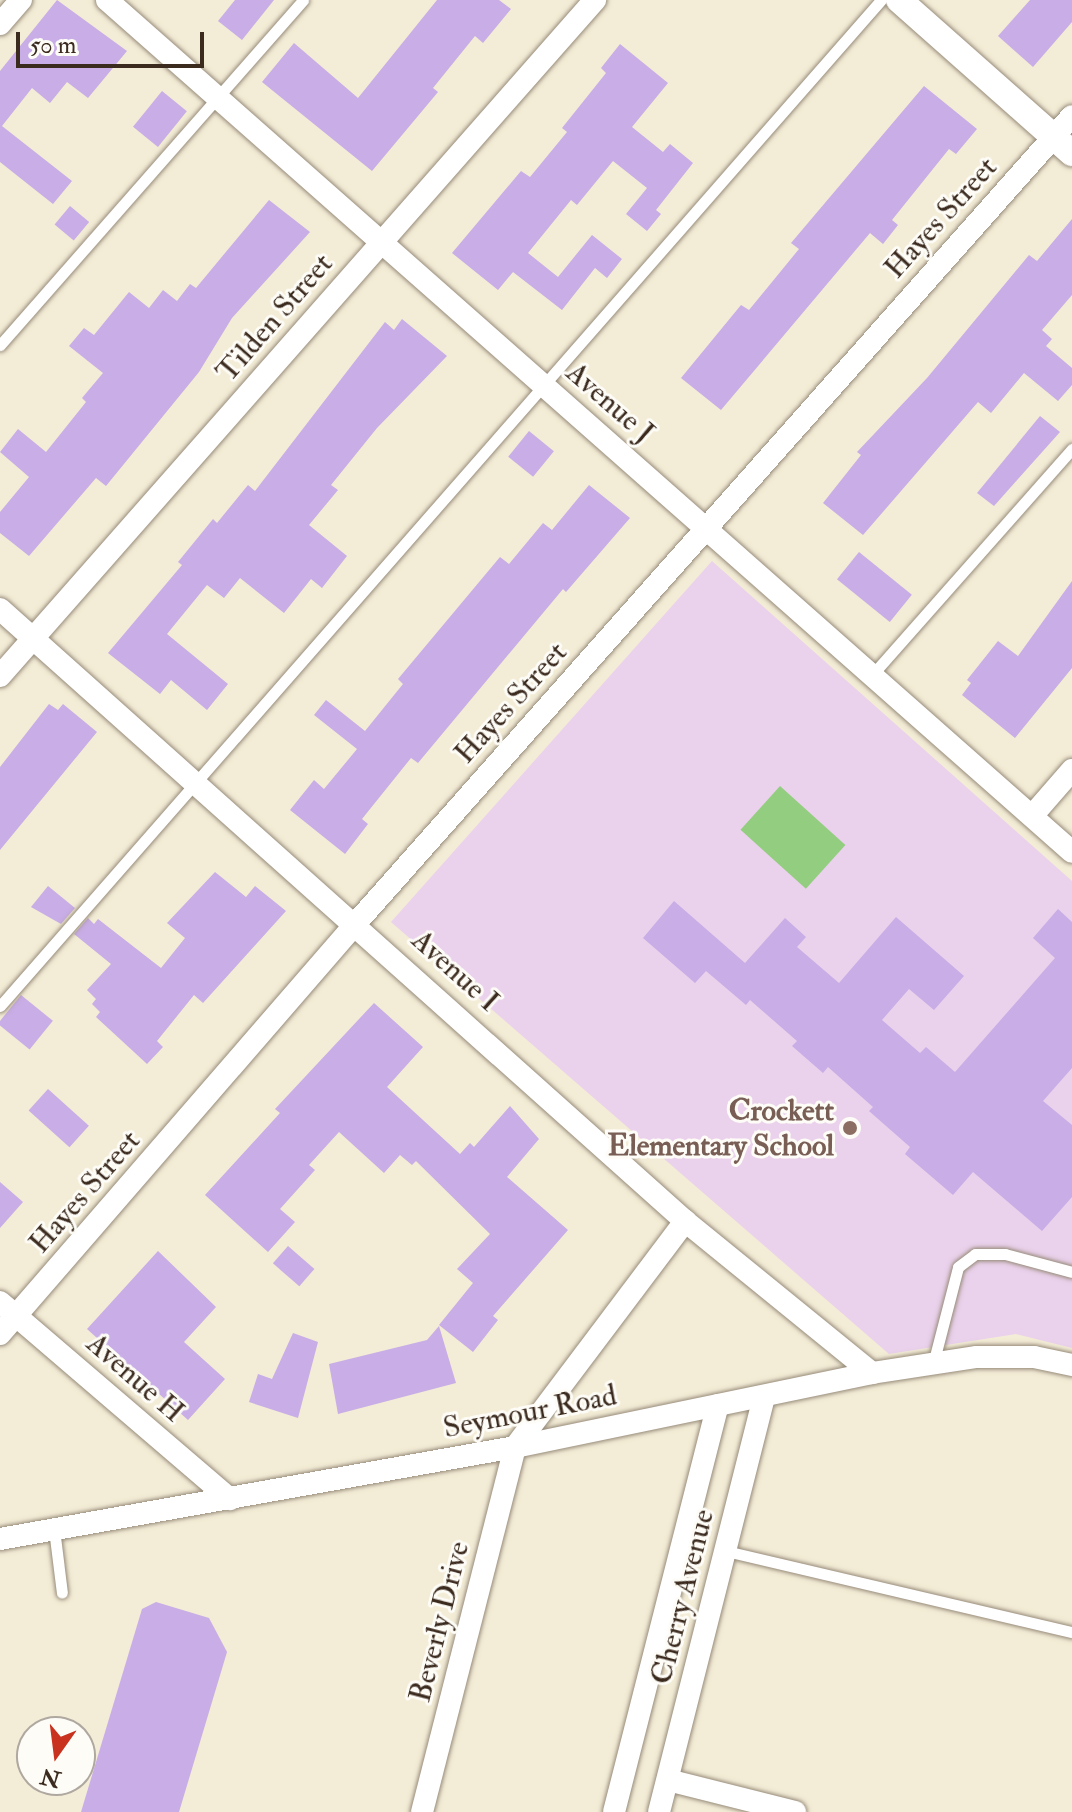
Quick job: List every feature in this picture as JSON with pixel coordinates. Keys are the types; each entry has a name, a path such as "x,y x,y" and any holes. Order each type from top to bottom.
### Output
{"street":[{"path":"0,24 21,0"},
{"name":"Avenue J","path":"107,0 1072,852"},
{"name":"Tilden Street","path":"0,676 595,0"},
{"path":"899,0 1062,145"},
{"name":"Hayes Street","path":"0,1334 8,1309 707,528 1062,145 1072,116"},
{"name":"Avenue I","path":"0,609 357,922 685,1221 872,1373"},
{"path":"1032,816 1072,770"},
{"path":"515,1447 685,1221"},
{"name":"Avenue H","path":"8,1309 230,1499"},
{"name":"Seymour Road","path":"0,1539 515,1447 872,1373 977,1357 1034,1357 1072,1365"},
{"name":"Cherry Avenue","path":"659,1812 764,1396"},
{"name":"Cherry Avenue","path":"614,1812 718,1405"},
{"name":"Beverly Drive","path":"422,1812 515,1447"},
{"path":"668,1780 795,1812"}],"lane":[{"path":"0,345 303,0"},
{"path":"0,1006 199,784 881,0"},
{"path":"872,675 1072,449"},
{"path":"933,1364 958,1267 975,1254 1005,1254 1072,1272"},
{"path":"54,1529 62,1593"},
{"path":"726,1551 1072,1632"}],"shaded area":[{"name":"Crockett Elementary School","path":"712,561 1072,881 1072,1348 1016,1334 889,1354 391,922"}],"green space":[{"path":"780,786 845,845 806,889 741,830"}],"building":[{"path":"57,0 127,51 88,98 67,82 50,103 32,88 2,126 72,181 53,204 0,162 0,71"},
{"path":"235,0 274,0 242,40 218,21"},
{"path":"437,0 499,0 511,9 483,43 475,36 433,88 438,92 372,171 262,82 294,43 358,98"},
{"path":"1030,0 1072,0 1072,22 1033,67 998,36"},
{"path":"620,44 668,83 632,127 663,152 670,144 693,163 656,210 661,214 647,231 626,214 647,188 613,161 577,205 571,200 528,253 558,277 592,235 622,259 607,278 595,268 562,310 513,272 498,290 452,253 521,171 530,177 567,132 562,128 606,73 601,68"},
{"path":"924,86 977,129 956,154 949,149 892,220 898,225 883,244 870,233 721,410 681,378 741,305 749,310 799,249 791,243"},
{"path":"162,91 187,111 158,147 133,127"},
{"path":"269,200 310,232 232,318 199,372 106,486 96,478 29,556 0,533 0,512 29,477 0,452 18,429 46,452 86,402 82,398 103,373 69,346 84,328 94,335 129,292 149,308 163,290 177,301 190,284 196,288"},
{"path":"70,206 89,222 74,240 55,224"},
{"path":"1072,219 1072,295 1042,330 1052,339 1046,346 1072,368 1072,385 1058,401 1024,373 991,413 978,402 863,535 823,503 861,455 857,452 927,378 1029,255 1037,261"},
{"path":"402,319 447,356 377,428 331,485 338,490 309,525 347,556 322,588 311,579 284,613 240,578 224,598 207,585 167,634 228,684 207,710 171,680 160,694 108,653 182,565 178,562 213,519 217,523 248,485 255,491 385,322 394,330"},
{"path":"1040,416 1060,432 994,506 977,493"},
{"path":"529,431 554,451 533,477 508,457"},
{"path":"589,485 630,518 566,592 563,589 418,763 411,758 362,819 368,824 345,854 290,810 314,780 324,789 357,749 314,715 326,700 365,731 403,684 398,679 500,557 509,564 543,523 552,530"},
{"path":"859,552 912,595 890,622 837,579"},
{"path":"1072,581 1072,668 1015,738 962,695 971,683 967,680 998,641 1018,656"},
{"path":"49,704 58,710 63,704 97,732 0,850 0,767"},
{"path":"215,872 246,897 255,886 286,911 203,1003 194,995 157,1041 163,1047 147,1064 96,1017 100,1012 92,1004 96,999 87,990 111,964 74,934 88,918 94,924 98,919 161,968 185,938 167,923"},
{"path":"48,886 75,908 61,924 31,907"},
{"path":"674,901 745,963 785,918 806,937 797,947 839,983 896,917 964,976 934,1010 909,989 882,1020 920,1053 926,1047 955,1072 1055,958 1033,938 1058,909 1072,922 1072,1068 1043,1101 1072,1125 1072,1197 1042,1231 973,1172 953,1195 905,1154 910,1147 869,1111 873,1107 828,1067 823,1073 792,1046 797,1041 750,1000 746,1005 706,971 695,983 643,938"},
{"path":"21,995 53,1021 30,1050 0,1026 0,1021"},
{"path":"374,1003 423,1047 387,1087 460,1154 470,1143 474,1147 510,1106 539,1139 507,1177 568,1230 493,1316 498,1320 473,1352 439,1325 473,1283 457,1269 490,1234 416,1161 412,1165 400,1155 384,1173 339,1132 309,1165 315,1170 280,1209 295,1222 268,1252 205,1195 280,1113 275,1109"},
{"path":"48,1089 89,1126 69,1147 29,1111"},
{"path":"0,1182 23,1202 0,1228"},
{"path":"288,1246 314,1269 299,1286 273,1263"},
{"path":"158,1251 216,1307 184,1342 225,1379 188,1420 87,1329"},
{"path":"439,1326 456,1383 338,1414 329,1364 427,1340"},
{"path":"293,1333 318,1342 298,1418 249,1402 258,1374 272,1379"},
{"path":"156,1602 209,1618 227,1652 179,1812 81,1812 86,1796 96,1796 96,1762 142,1609"}],"place":[{"name":"Crockett Elementary School","path":"850,1128"}]}
